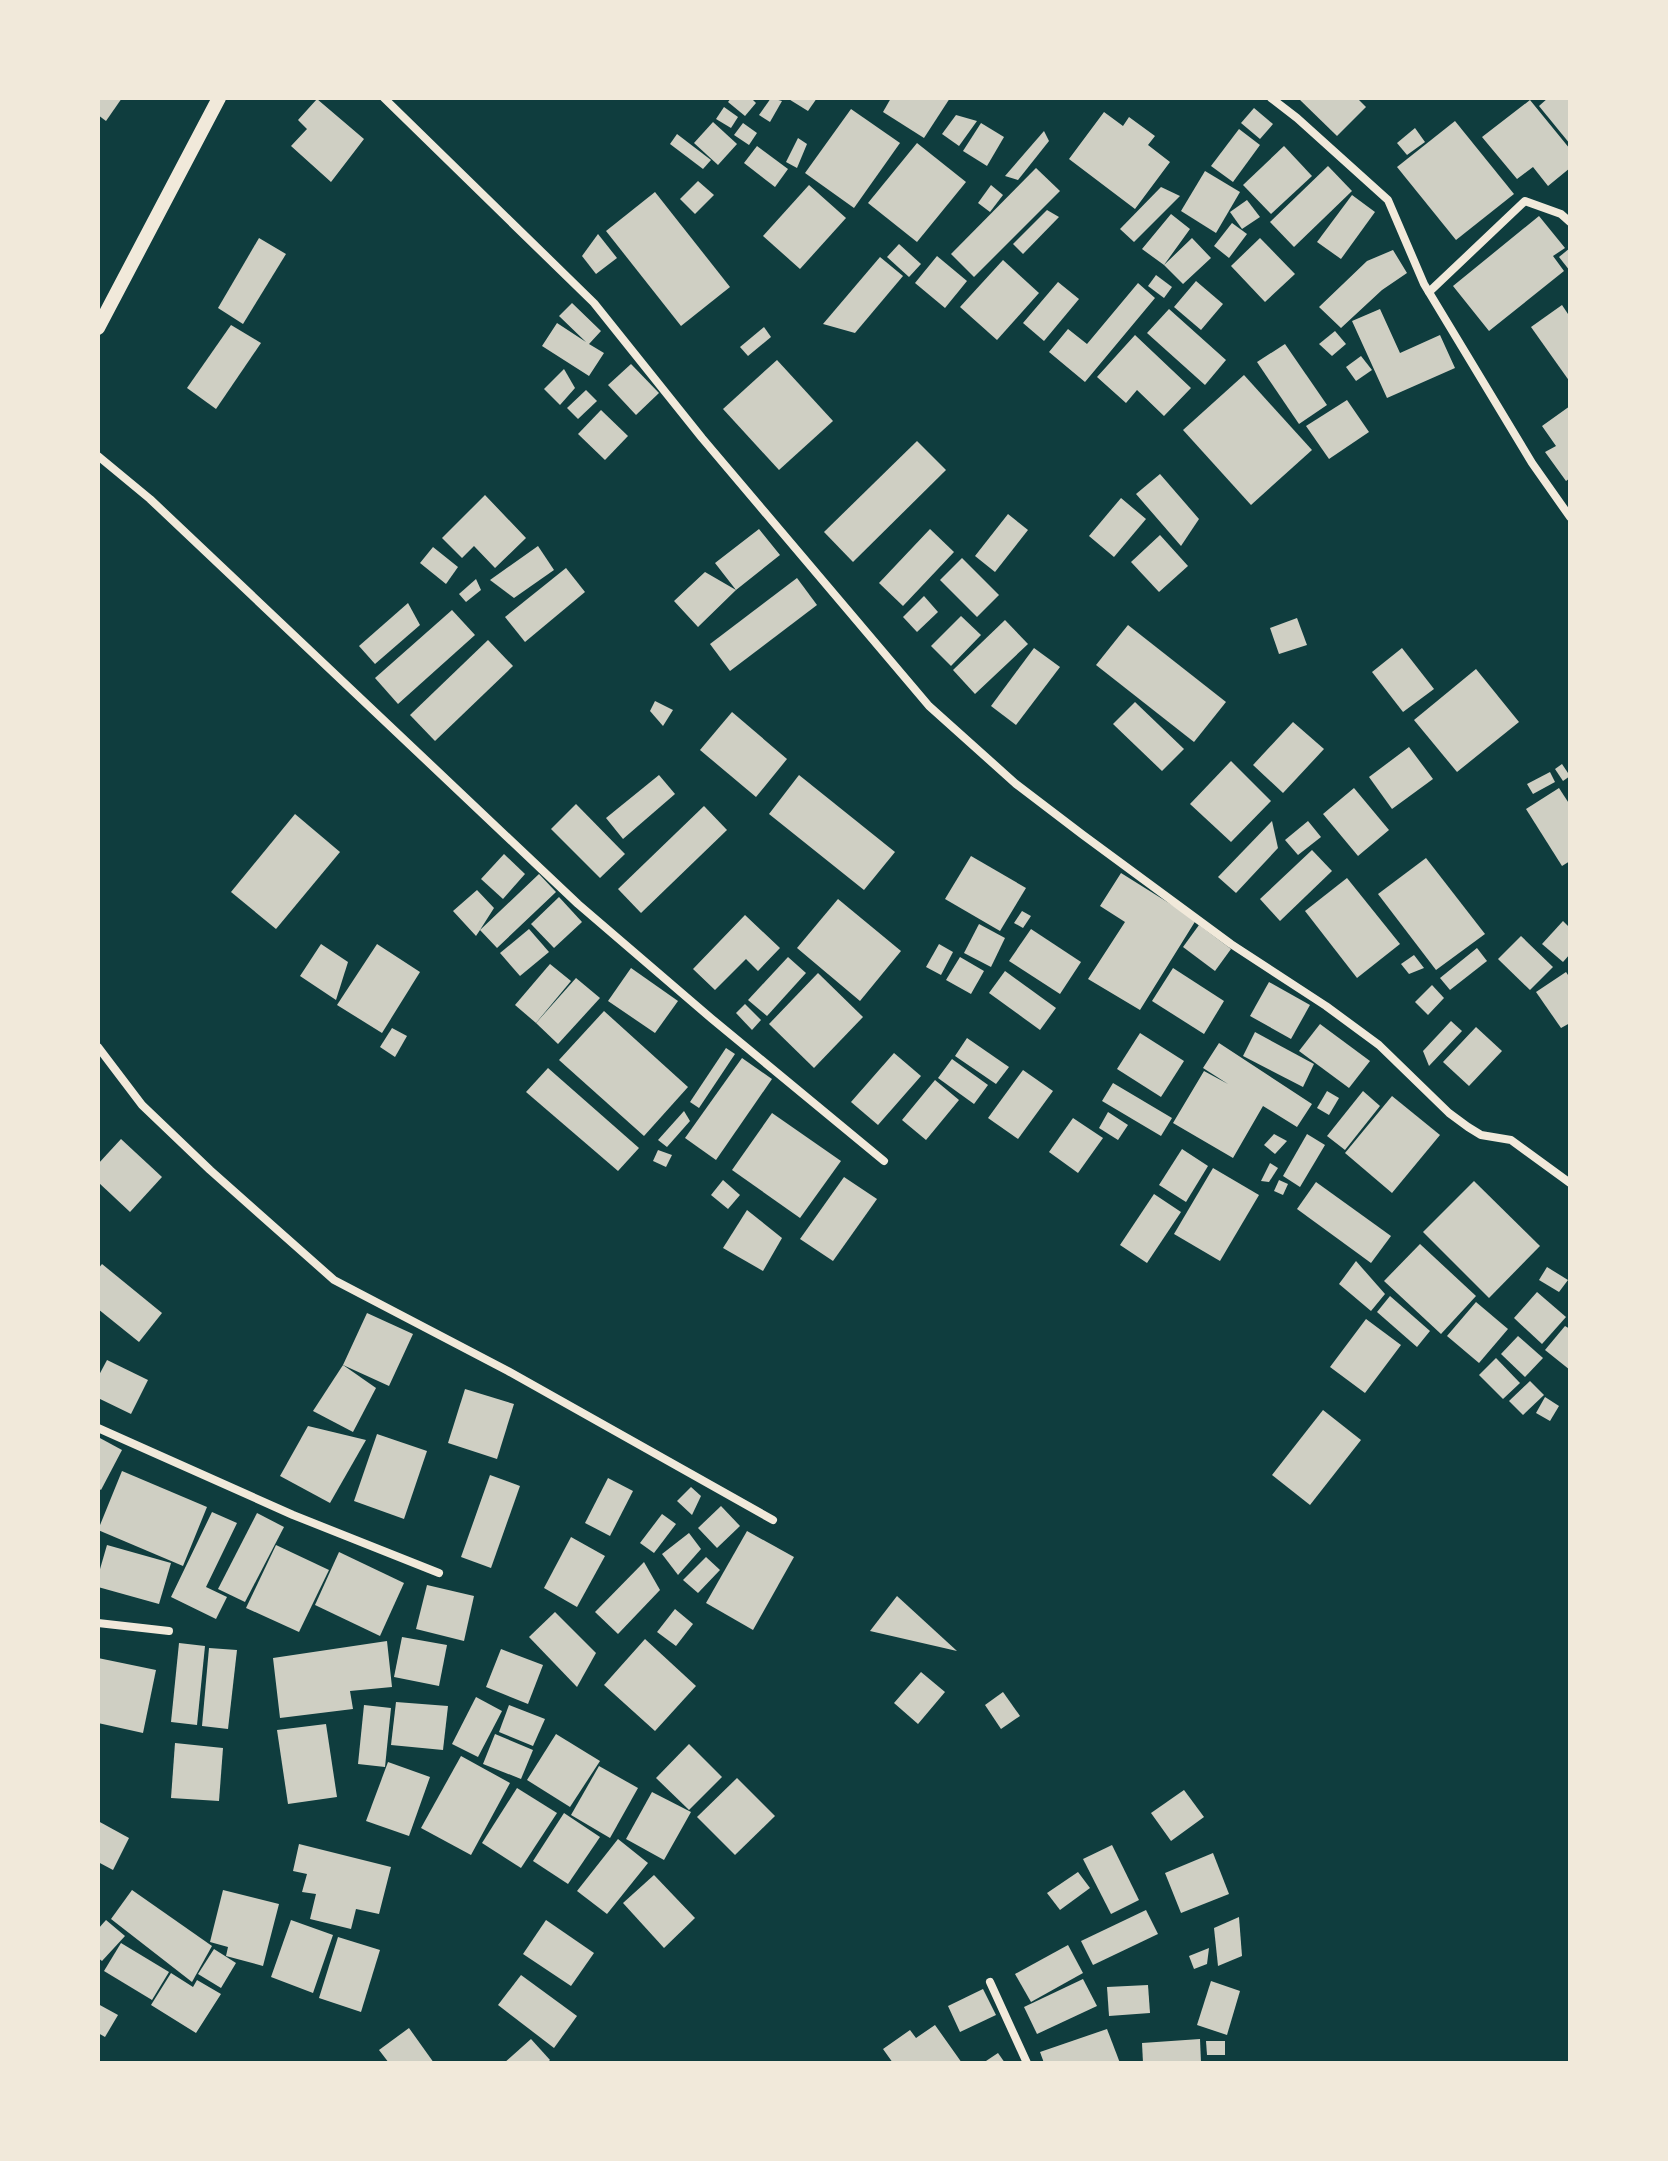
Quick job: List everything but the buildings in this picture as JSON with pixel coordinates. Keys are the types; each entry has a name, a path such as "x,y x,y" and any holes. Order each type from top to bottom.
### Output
{"street":[{"path":"98,328 219,98"},
{"path":"384,98 594,303 702,438 929,706 1016,784 1083,835 1231,944 1379,1045 1449,1113 1481,1135 1511,1140 1570,1183"},
{"path":"1271,98 1388,200 1429,292 1500,411 1570,517"},
{"path":"1429,292 1525,201 1561,214 1570,222"},
{"path":"98,456 150,499 578,904 884,1161"},
{"path":"98,1047 142,1105 334,1280 508,1371 773,1520"},
{"path":"98,1428 293,1515 439,1573"},
{"path":"98,1623 169,1631"},
{"path":"990,1982 1027,2063"}]}
